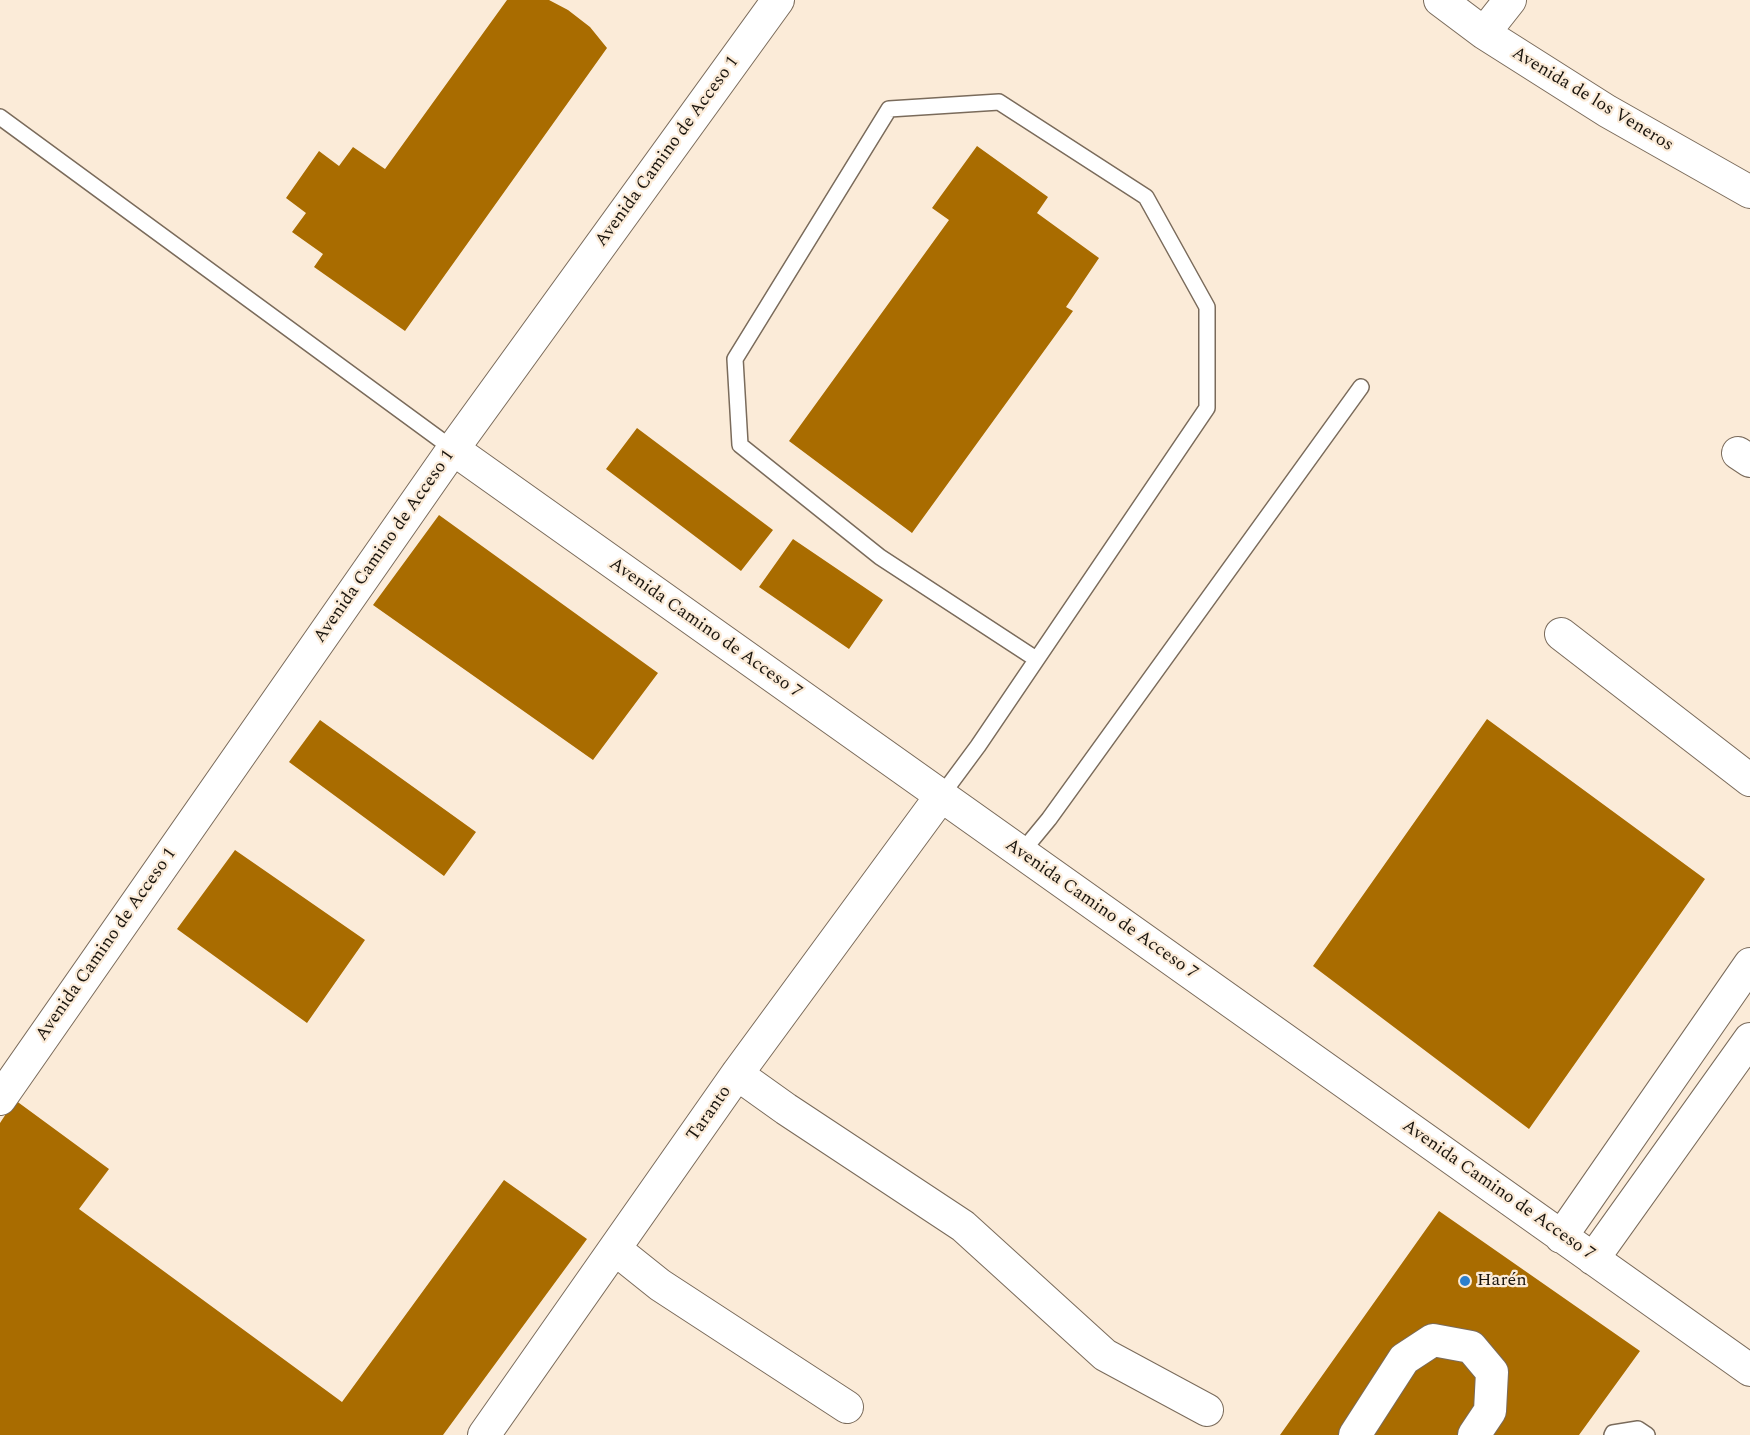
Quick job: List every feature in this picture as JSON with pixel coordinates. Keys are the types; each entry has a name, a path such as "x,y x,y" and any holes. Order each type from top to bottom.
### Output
{"street":[{"name":"Avenida Camino de Acceso 1","path":"0,1099 453,449 778,0"},
{"name":"Avenida de los Veneros","path":"1440,0 1484,33 1607,111 1746,184"},
{"path":"1484,33 1510,0"},
{"name":"Avenida Camino de Acceso 7","path":"453,449 1750,1370"},
{"path":"1561,634 1750,780"},
{"name":"Taranto","path":"496,1430 615,1249 737,1074 941,796"},
{"path":"1561,1237 1750,964"},
{"path":"1593,1259 1750,1039"},
{"path":"737,1074 963,1226 1105,1354 1207,1410"},
{"path":"1656,1101 1689,1124"},
{"path":"615,1249 660,1285 847,1407"},
{"path":"1355,1435 1404,1359 1433,1340 1471,1347 1492,1372 1490,1411 1474,1435"}],"lane":[{"path":"941,796 978,746 1207,408 1207,307 1146,197 999,102 889,109 735,359 740,445 880,557 1036,659"},
{"path":"0,117 453,449"},
{"path":"1021,853 1049,819 1361,387"},
{"path":"1612,1435 1638,1429 1647,1435"}],"building":[{"path":"507,0 549,0 568,10 590,27 607,48 405,331 314,267 323,254 292,232 306,213 286,198 319,151 339,166 353,147 385,169"},
{"path":"977,146 1048,197 1037,213 1099,258 1066,307 1073,311 912,533 789,441 949,220 932,208"},
{"path":"637,428 773,530 741,571 606,469"},
{"path":"439,515 658,673 593,760 373,605"},
{"path":"793,539 883,600 849,649 759,587"},
{"path":"1487,719 1705,879 1529,1129 1313,966"},
{"path":"320,720 476,832 444,876 289,762"},
{"path":"235,850 365,940 307,1023 177,929"},
{"path":"15,1100 109,1169 79,1209 342,1402 504,1180 587,1239 443,1435 0,1435 0,1123"},
{"name":"Harén","path":"1439,1211 1640,1351 1579,1435 1280,1435"}],"place":[{"name":"Harén","path":"1465,1281"}]}
